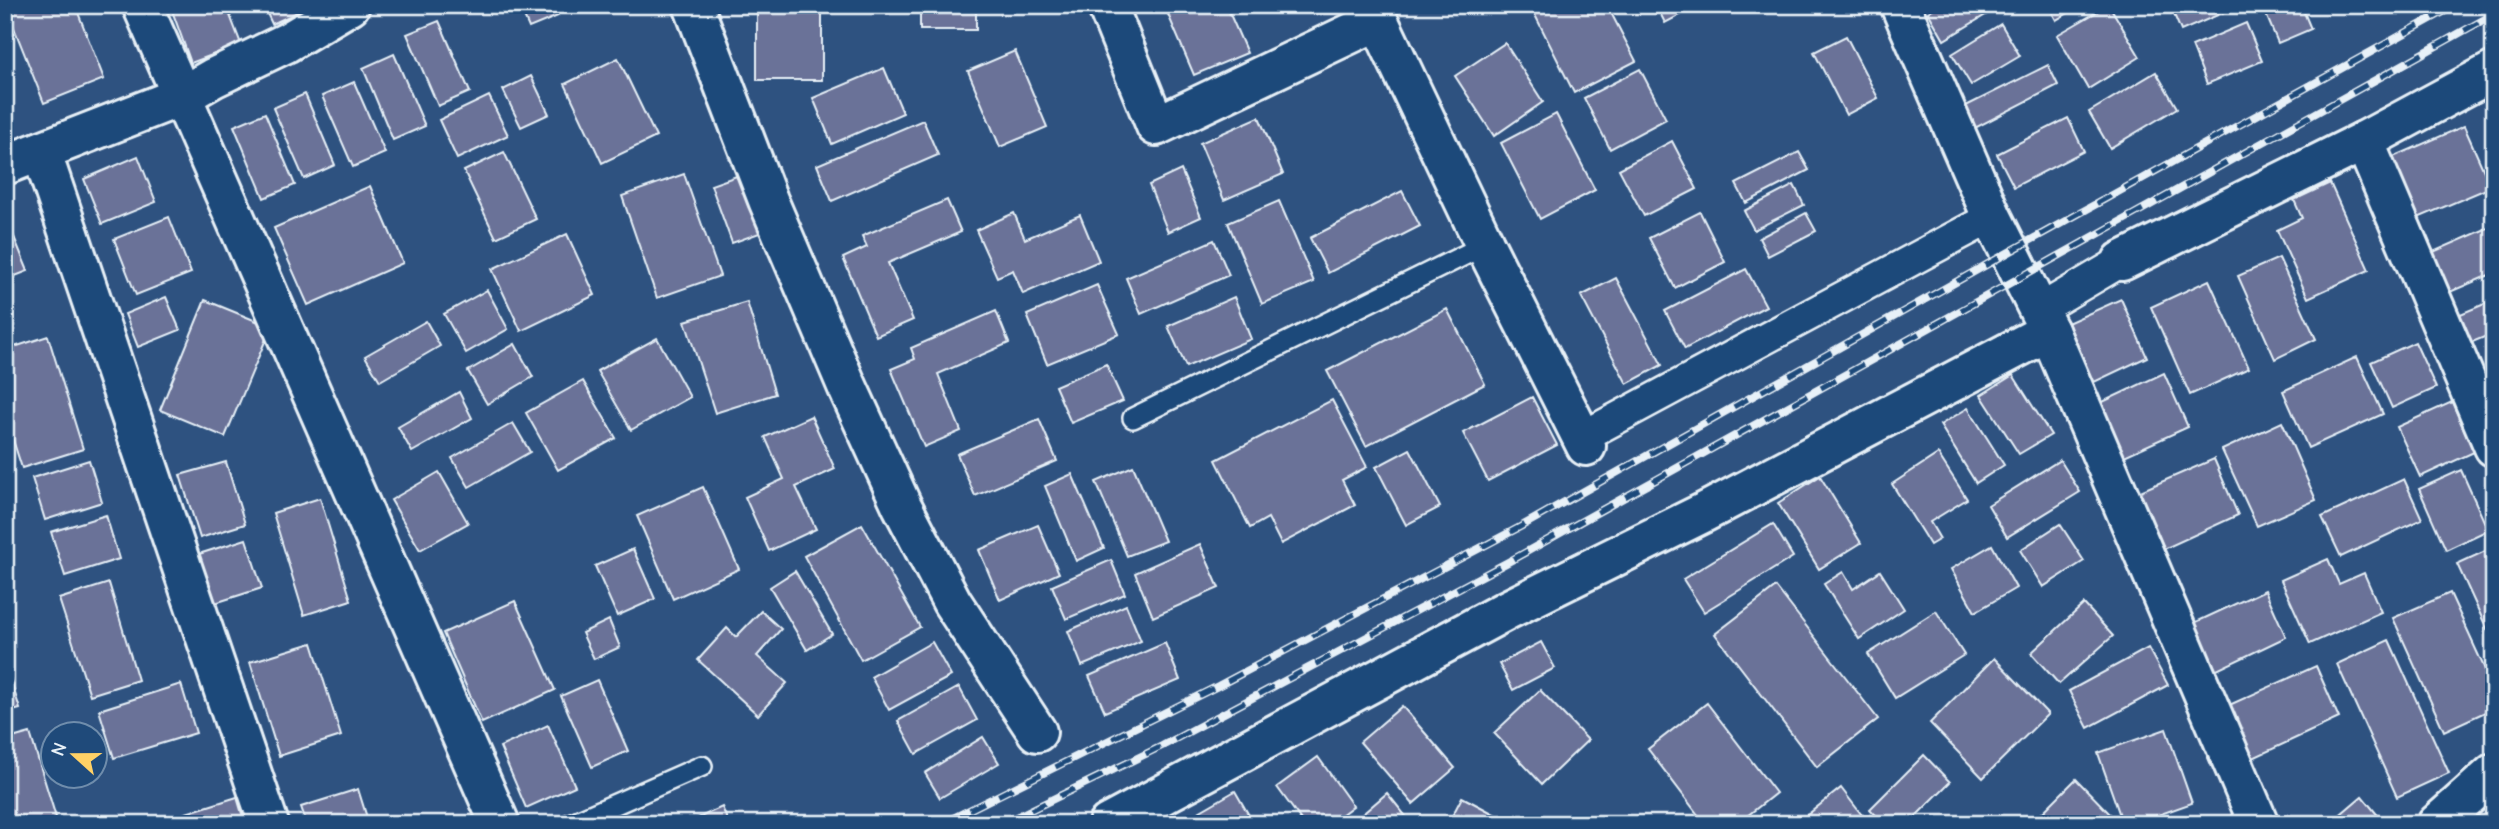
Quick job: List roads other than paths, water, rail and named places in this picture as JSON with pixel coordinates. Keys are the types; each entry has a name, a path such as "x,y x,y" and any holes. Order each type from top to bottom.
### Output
{"street":[{"path":"142,5 500,824"},
{"path":"5,165 182,96 286,43 350,5"},
{"path":"693,5 768,200 847,386 902,506 952,602 1037,732"},
{"path":"1107,5 1156,126 1374,13 1485,245 1584,441 1992,217"},
{"path":"1900,5 1992,217 2044,320 2259,824"},
{"path":"1108,824 1507,610 1705,512 2044,320 2122,261 2364,141 2494,71"},
{"path":"2364,141 2494,447"},
{"path":"41,151 269,824"},
{"path":"2437,824 2494,773"}],"lane":[{"path":"1133,418 1485,245"},
{"path":"570,824 702,766"}],"railway":[{"path":"941,824 1218,686 1520,527 2456,5"},
{"path":"1002,824 1162,746 1508,562 2494,14"}]}
